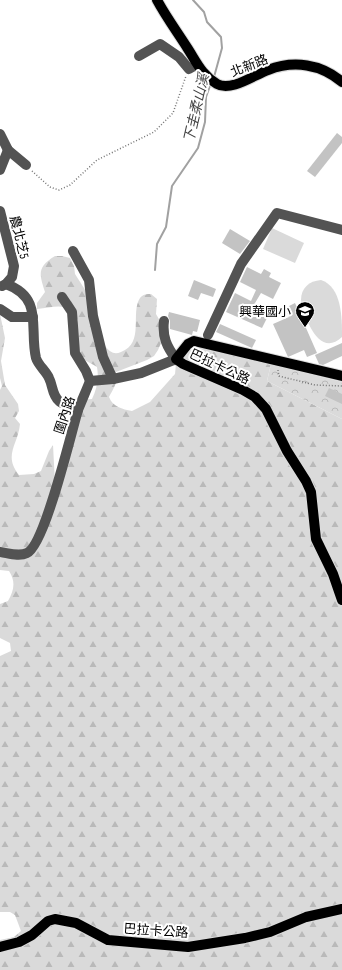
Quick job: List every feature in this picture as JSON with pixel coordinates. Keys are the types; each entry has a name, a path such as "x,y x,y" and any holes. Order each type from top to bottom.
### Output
{"main road":[{"name":"北新路","path":"157,0 192,67 218,85 230,86 269,69 289,65 316,66 333,74 342,82"},
{"name":"巴拉卡公路","path":"342,376 194,341 188,344 176,359 183,364 255,397 266,409 287,452 306,481 311,492 316,539 342,600"},
{"name":"巴拉卡公路","path":"0,948 19,942 32,935 48,921 55,918 76,923 108,940 188,947 245,938 270,932 306,917 342,909"}],"street":[{"path":"139,56 160,44 192,67"},
{"path":"0,134 8,150 26,166"},
{"path":"0,170 8,150"},
{"name":"農北芝5","path":"0,211 14,266 12,277 3,285"},
{"path":"208,335 241,264 276,213 342,230"},
{"path":"73,251 89,280 93,316 103,357 113,379"},
{"path":"3,285 16,288 28,297 33,317 36,358 49,379 54,394 59,401 78,410"},
{"path":"62,297 72,312 74,353 86,371 90,381 113,379 141,373 176,359 164,340 162,332 164,321"},
{"path":"0,309 12,317 33,317"},
{"name":"圍內路","path":"0,552 16,554 27,553 35,546 52,502 78,410 90,381"}],"path":[{"path":"26,166 50,187 59,190 70,185 97,160 154,132 173,113 192,67"},
{"path":"280,362 278,372 279,376 316,385 342,386"}],"green space":[{"path":"272,228 304,243 295,263 263,249"},
{"path":"55,256 70,258 74,266 75,274 89,296 105,346 112,352 121,352 128,348 133,342 136,327 137,304 140,298 144,295 151,294 157,299 156,314 160,321 161,343 154,356 116,372 116,382 109,397 118,407 132,411 150,402 175,374 176,364 193,348 204,347 271,364 267,381 342,419 342,970 0,970 0,940 14,937 21,931 15,915 10,912 0,912 0,656 11,651 10,643 0,638 0,604 8,601 12,593 13,579 9,571 0,570 0,390 2,386 0,378 0,314 5,338 1,361 5,385 18,404 19,411 15,418 20,424 13,450 12,462 19,475 34,474 41,471 53,445 55,483 78,400 92,399 98,379 97,367 83,359 76,346 76,329 78,320 74,314 65,307 37,309 37,303 45,292 41,276 42,267"},
{"path":"321,280 333,289 337,296 341,312 342,337 334,342 326,343 314,333 305,316 301,300 302,292 306,286"},
{"path":"271,364 342,382 342,419 267,381"}],"building":[{"path":"337,133 342,137 342,143 315,177 307,171"},
{"path":"230,229 250,241 240,254 222,243"},
{"path":"247,267 261,274 264,269 271,273 269,277 281,283 273,299 261,293 255,303 271,310 262,328 226,312 235,293 251,301 256,290 240,282"},
{"path":"194,280 216,289 213,297 201,293 198,300 188,296"},
{"path":"295,303 317,353 307,357 304,350 288,357 273,324 289,317 285,308"},
{"path":"169,312 200,320 197,332 193,331 192,335 170,329 170,321 168,316"},
{"path":"220,324 256,340 252,348 216,332"},
{"path":"342,343 342,356 323,365 319,364 315,355"},
{"path":"329,388 342,394 342,404 325,396"}],"waterway":[{"name":"下圭柔山溪","path":"193,0 204,12 207,22 221,37 222,48 214,77"},
{"name":"下圭柔山溪","path":"155,270 157,244 166,227 172,186 198,148 205,122 206,97 211,83"}],"place":[{"name":"興華國小","path":"305,328"}]}
